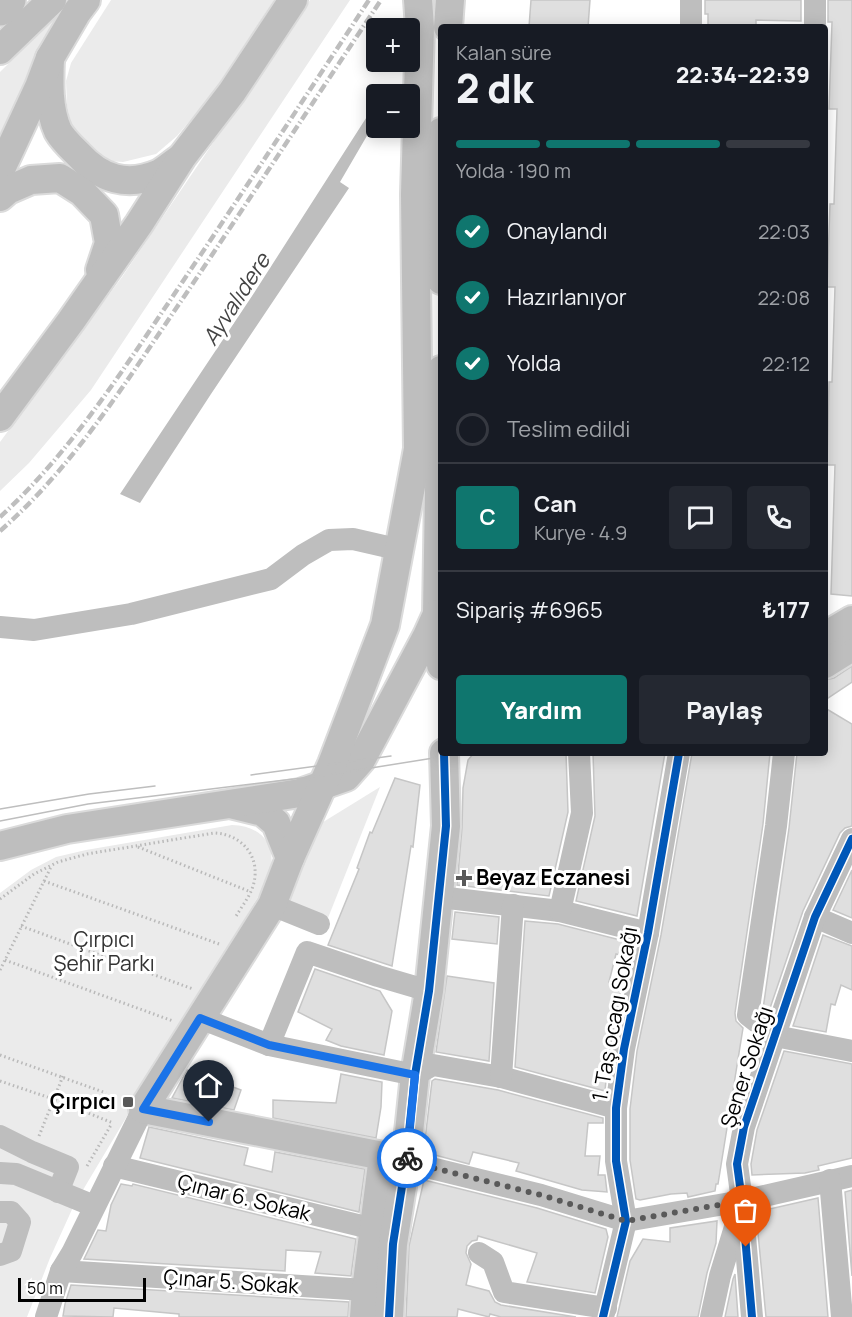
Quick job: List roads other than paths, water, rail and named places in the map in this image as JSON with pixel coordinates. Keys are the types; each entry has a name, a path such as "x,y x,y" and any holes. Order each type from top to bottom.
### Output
{"highway":[{"path":"0,9 9,0"}],"main road":[{"path":"0,50 52,0"},
{"path":"0,171 50,58 86,0"},
{"path":"0,417 139,225 182,157 232,92 293,0"},
{"path":"395,1159 143,1109 188,1008 290,858 332,764 385,625 401,550 418,449 415,194 420,27 418,0"},
{"path":"448,24 450,0"},
{"path":"50,58 49,85 54,119 59,132 87,164 119,181 158,174 182,157"},
{"path":"0,197 8,190 31,180 60,178 82,192 104,215 110,243 99,273 71,321"},
{"path":"438,455 432,625 438,652"},
{"path":"828,634 852,620"},
{"path":"385,625 404,644 413,644 432,625"},
{"path":"0,846 67,829 300,793 346,777 361,760 432,625"},
{"path":"828,662 852,647"},
{"path":"365,1304 374,1230 395,1159 415,1075 429,991 446,826 444,756"},
{"path":"229,804 263,812 276,823 290,858"},
{"path":"389,1317 395,1159"}],"street":[{"path":"691,0 691,24"},
{"path":"815,24 816,0"},
{"path":"0,627 34,630 132,614 271,579 303,555 329,540 353,539 401,550"},
{"path":"560,911 582,813 579,756"},
{"name":"1. Taş ocagı Sokağı","path":"605,1312 626,1221 616,1161 616,1108 624,1049 648,933 679,756"},
{"path":"784,756 772,858 748,1015 775,1036 852,1051"},
{"name":"Şener Sokağı","path":"752,1317 737,1164 742,1136 815,917 852,839"},
{"path":"439,897 560,911 648,933"},
{"path":"262,898 319,924"},
{"path":"501,1077 513,905"},
{"path":"815,917 852,933"},
{"path":"269,1045 307,952 429,991"},
{"path":"188,1008 269,1045 415,1075 433,1065 501,1077 616,1108"},
{"path":"46,1317 61,1271 72,1254 143,1109"},
{"path":"0,1136 68,1167 64,1194"},
{"path":"395,1159 541,1195 626,1221 742,1201 841,1178 842,1317"},
{"name":"Çınar 6. Sokak","path":"114,1166 374,1230"},
{"path":"0,1173 16,1174 94,1206"},
{"path":"711,1317 720,1276 742,1201"},
{"path":"0,1212 11,1212 20,1222 11,1251 0,1255"},
{"path":"479,1253 493,1262 504,1292 605,1312"},
{"name":"Çınar 5. Sokak","path":"61,1271 365,1304"}],"tram line":[{"path":"828,656 852,638"},
{"path":"251,775 391,756"},
{"path":"0,821 88,804 327,775 446,756"},
{"path":"0,809 155,786"}],"railway":[{"path":"0,517 49,467 114,383 369,0"},
{"path":"0,531 51,480 117,396 381,0"}],"place":[{"name":"Beyaz Eczanesi","path":"464,878"},
{"name":"Çırpıcı","path":"128,1102"}],"water label":[{"name":"Ayvalıdere","path":"236,299"}],"park label":[{"name":"Çırpıcı Şehir Parkı","path":"104,952"}]}
